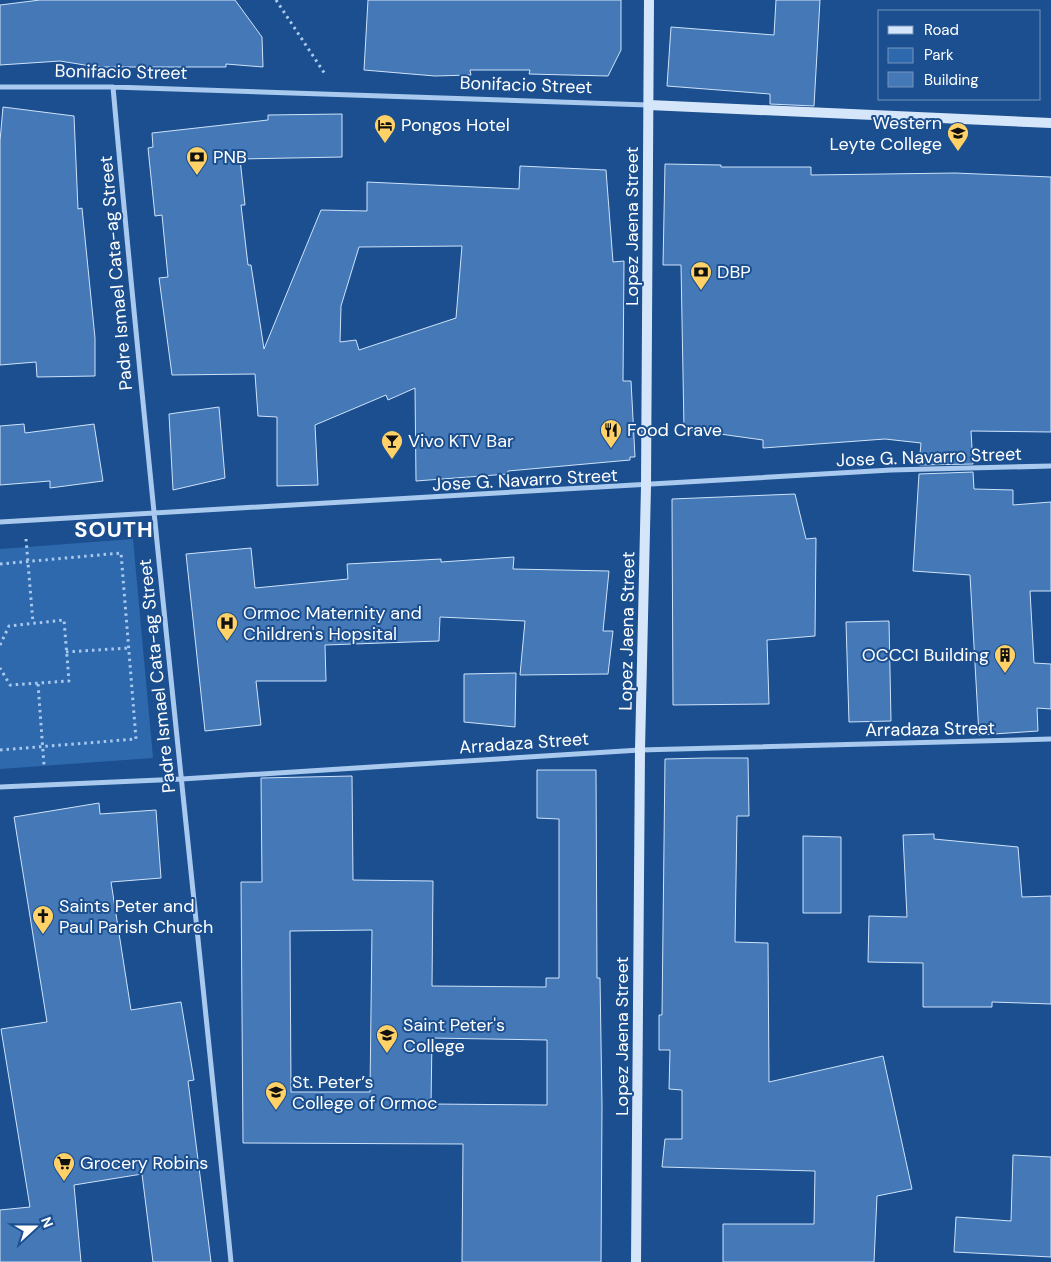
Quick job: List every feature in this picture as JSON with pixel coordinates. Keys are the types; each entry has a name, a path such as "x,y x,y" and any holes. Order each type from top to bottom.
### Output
{"street":[{"name":"Lopez Jaena Street","path":"636,1262 640,750 646,486 649,0"},
{"name":"Bonifacio Street","path":"0,87 113,87 649,105 1051,123"},
{"name":"Padre Ismael Cata-ag Street","path":"113,87 153,515 231,1262"},
{"name":"Jose G. Navarro Street","path":"0,522 153,515 891,470 1051,466"},
{"name":"Arradaza Street","path":"0,788 182,779 640,750 1051,739"}],"path":[{"path":"276,0 339,95"},
{"path":"25,521 33,623"},
{"path":"0,564 120,554 136,739 0,750"},
{"path":"0,645 9,626 64,620 69,681 10,685 0,668"},
{"path":"66,652 129,648"},
{"path":"38,684 46,785"}],"green space":[{"path":"133,539 153,758 0,769 0,549"}],"building":[{"path":"40,0 235,0 262,37 263,67 226,64 226,67 97,67 60,61 0,65 0,5"},
{"path":"368,0 621,0 621,50 608,76 529,74 530,70 470,70 471,75 435,76 364,70"},
{"path":"776,0 820,0 814,106 770,104 770,94 667,86 671,27 774,35"},
{"path":"3,107 74,116 78,209 82,208 95,338 95,376 37,377 36,362 0,365 0,141"},
{"path":"342,114 342,157 240,159 245,205 241,205 248,265 251,265 264,349 321,210 367,211 367,182 519,189 520,166 606,170 613,262 624,261 623,381 631,381 635,457 630,457 630,460 508,471 508,474 416,481 415,388 388,400 386,395 315,425 318,485 277,486 277,417 258,416 255,374 172,375 159,278 168,277 162,215 155,216 148,148 153,147 152,133 268,120 268,115","holes":["462,246 456,318 359,350 356,340 340,342 341,306 359,247"]},
{"path":"665,164 721,165 721,167 811,167 811,175 955,173 1051,177 1051,432 971,431 973,464 919,465 921,443 885,439 763,448 763,440 684,429 681,265 663,265"},
{"path":"219,407 225,478 173,490 169,414"},
{"path":"24,424 25,433 94,424 103,481 50,488 50,481 0,485 0,426"},
{"path":"973,472 974,489 1013,490 1013,505 1051,502 1051,591 1030,591 1034,663 1051,664 1051,709 1037,708 1038,731 979,735 970,575 913,571 919,474"},
{"path":"795,494 806,539 816,538 815,636 767,640 769,704 673,705 672,499"},
{"path":"251,548 255,588 348,579 347,564 441,559 441,562 514,557 513,569 609,571 603,631 613,631 608,674 520,675 525,621 440,617 439,641 325,645 326,681 256,681 261,725 205,731 186,554"},
{"path":"889,621 891,721 849,722 846,622"},
{"path":"516,673 515,727 464,722 464,674"},
{"path":"748,758 749,816 737,816 735,942 768,943 769,1082 883,1056 912,1189 877,1196 874,1262 723,1262 723,1224 814,1224 815,1171 662,1167 665,1139 682,1139 682,1090 669,1089 670,1050 659,1050 659,1015 662,1015 665,759"},
{"path":"537,770 596,770 597,978 600,978 602,1106 601,1262 462,1262 463,1144 243,1143 241,882 262,882 261,778 352,776 353,880 433,881 432,986 546,987 546,978 559,978 559,819 537,818","holes":["372,930 370,1092 291,1092 290,931","432,1038 547,1040 547,1105 431,1104"]},
{"path":"99,803 100,814 156,810 161,878 111,882 131,1010 181,1002 194,1080 188,1081 211,1262 153,1262 142,1174 74,1185 81,1262 0,1262 0,1210 30,1207 1,1029 47,1022 14,817"},
{"path":"934,834 934,839 1018,847 1022,897 1051,896 1051,1004 992,1002 992,1007 923,1007 923,963 868,962 869,916 907,917 903,835"},
{"path":"803,836 841,837 841,913 803,913"},
{"path":"1013,1155 1051,1157 1051,1257 954,1252 956,1217 1011,1221"}],"place":[{"name":"Pongos Hotel","path":"385,144"},
{"name":"Western Leyte College","path":"958,152"},
{"name":"PNB","path":"197,176"},
{"name":"DBP","path":"701,291"},
{"name":"Food Crave","path":"611,449"},
{"name":"Vivo KTV Bar","path":"392,460"},
{"name":"Ormoc Maternity and Children's Hopsital","path":"227,642"},
{"name":"OCCCI Building","path":"1005,674"},
{"name":"Saints Peter and Paul Parish Church","path":"43,935"},
{"name":"Saint Peter's College","path":"387,1054"},
{"name":"St. Peter’s College of Ormoc","path":"276,1111"},
{"name":"Grocery Robins","path":"64,1182"}],"district":[{"name":"SOUTH","path":"114,529"}]}
